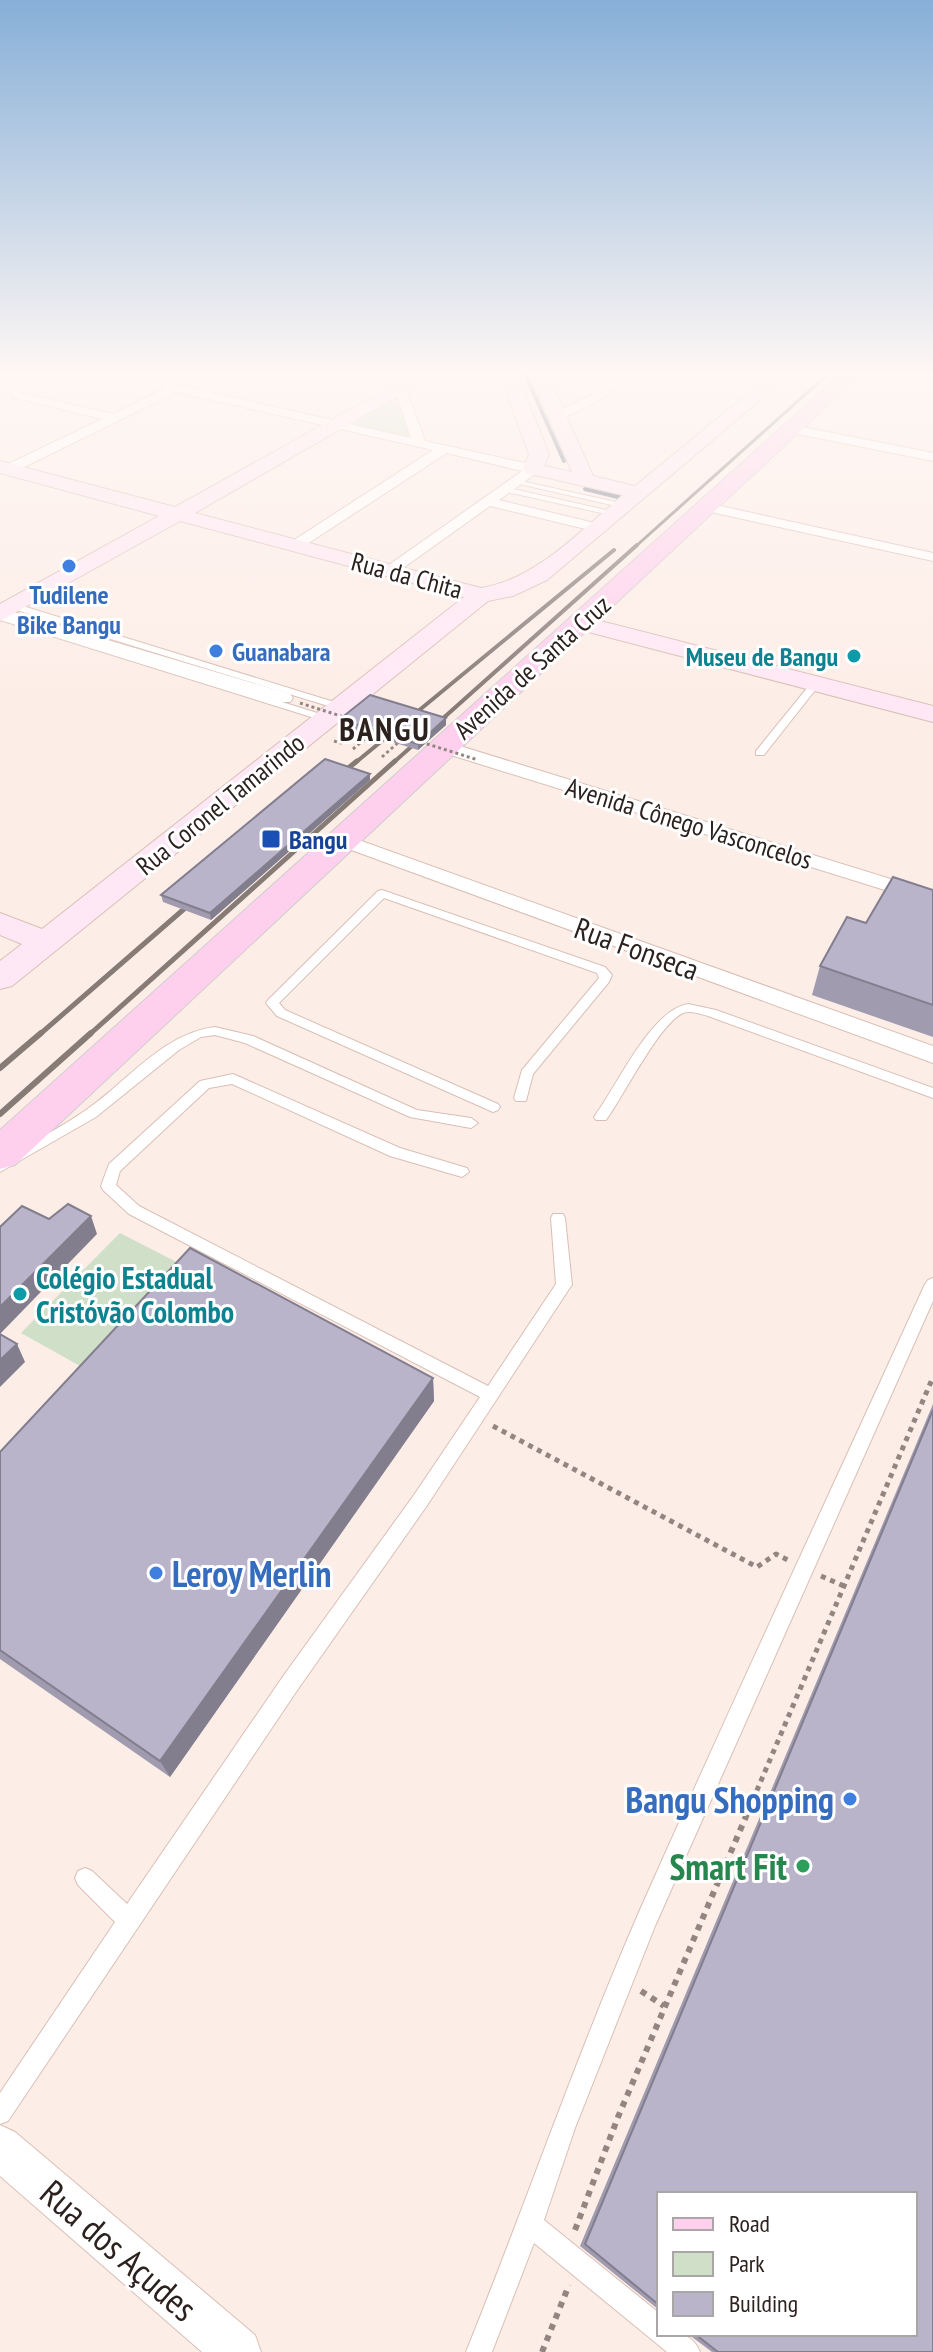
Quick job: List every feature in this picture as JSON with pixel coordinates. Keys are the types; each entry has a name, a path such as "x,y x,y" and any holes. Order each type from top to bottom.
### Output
{"main road":[{"name":"Rua da Chita","path":"64,484 481,595"},
{"path":"3,612 232,484"},
{"path":"589,484 620,510"},
{"name":"Rua Coronel Tamarindo","path":"0,978 336,723 481,595 505,591 539,575 649,484"},
{"name":"Avenida de Santa Cruz","path":"0,1154 342,840 429,743 581,623 732,484"},
{"path":"581,623 933,714"},
{"path":"0,923 46,942"}],"street":[{"path":"296,545 391,484"},
{"path":"391,570 510,485"},
{"path":"487,501 620,510"},
{"path":"707,507 933,557"},
{"path":"3,612 292,701"},
{"name":"Avenida Cônego Vasconcelos","path":"429,743 933,899"},
{"name":"Rua Fonseca","path":"342,840 933,1055"},
{"name":"Rua dos Açudes","path":"0,2147 238,2352"}],"lane":[{"path":"510,485 620,510"},
{"path":"510,485 620,510"},
{"path":"3,612 336,723"},
{"path":"3,612 336,723"},
{"path":"760,753 815,684"},
{"path":"493,1107 281,1013 272,1003 382,893 388,892 601,970 606,975 605,979 527,1073 521,1098"},
{"path":"601,1117 658,1034 676,1011 685,1008 712,1013 933,1093"},
{"path":"0,1167 91,1114 174,1047 198,1033 215,1031 249,1039 415,1114 471,1123"},
{"path":"462,1172 395,1152 233,1079 220,1079 205,1084 114,1168 108,1186 134,1210 491,1395"},
{"path":"0,2113 129,1920 459,1444 564,1285 558,1218"},
{"path":"479,2352 530,2224 563,2128 646,1921 933,1284"},
{"path":"85,1878 129,1920"},
{"path":"530,2224 657,2327"},
{"path":"667,2336 687,2352"}],"path":[{"path":"292,701 378,728 353,749"},
{"path":"336,723 364,724"},
{"path":"382,757 404,736 391,732"},
{"path":"429,743 478,760"},
{"path":"542,2352 578,2263 575,2230 618,2117 933,1377"},
{"path":"476,1418 757,1567 776,1554 844,1586"}],"green space":[{"path":"120,1233 194,1271 98,1376 21,1333"}],"building":[{"path":"370,695 446,718 418,744 340,719"},
{"path":"325,759 370,774 210,913 161,895"},
{"path":"893,877 933,890 933,1005 820,966 847,917 866,923"},
{"path":"68,1204 91,1216 0,1307 0,1227 22,1206 49,1219"},
{"name":"Leroy Merlin","path":"190,1248 433,1378 160,1761 0,1650 0,1452"},
{"path":"0,1334 17,1344 0,1360"},
{"name":"Bangu Shopping","path":"933,1410 933,2352 718,2352 698,2336 917,2336 917,2192 657,2192 657,2303 585,2244"}],"waterway":[{"path":"585,489 622,498"}],"railway":[{"path":"635,547 706,484"},
{"path":"393,763 637,545"},
{"path":"355,763 614,550"},
{"path":"332,781 357,761"},
{"path":"89,1035 395,761"},
{"path":"39,1035 199,896"},
{"path":"0,1068 41,1033"},
{"path":"0,1114 91,1033"}],"place":[{"name":"Tudilene Bike Bangu","path":"69,566"},
{"name":"Guanabara","path":"216,651"},
{"name":"Museu de Bangu","path":"854,656"},
{"name":"Bangu","path":"271,839"},
{"name":"Colégio Estadual Cristóvão Colombo","path":"20,1294"},
{"name":"Leroy Merlin","path":"156,1573"},
{"name":"Bangu Shopping","path":"850,1799"},
{"name":"Smart Fit","path":"803,1866"}],"district":[{"name":"BANGU","path":"385,729"}]}
